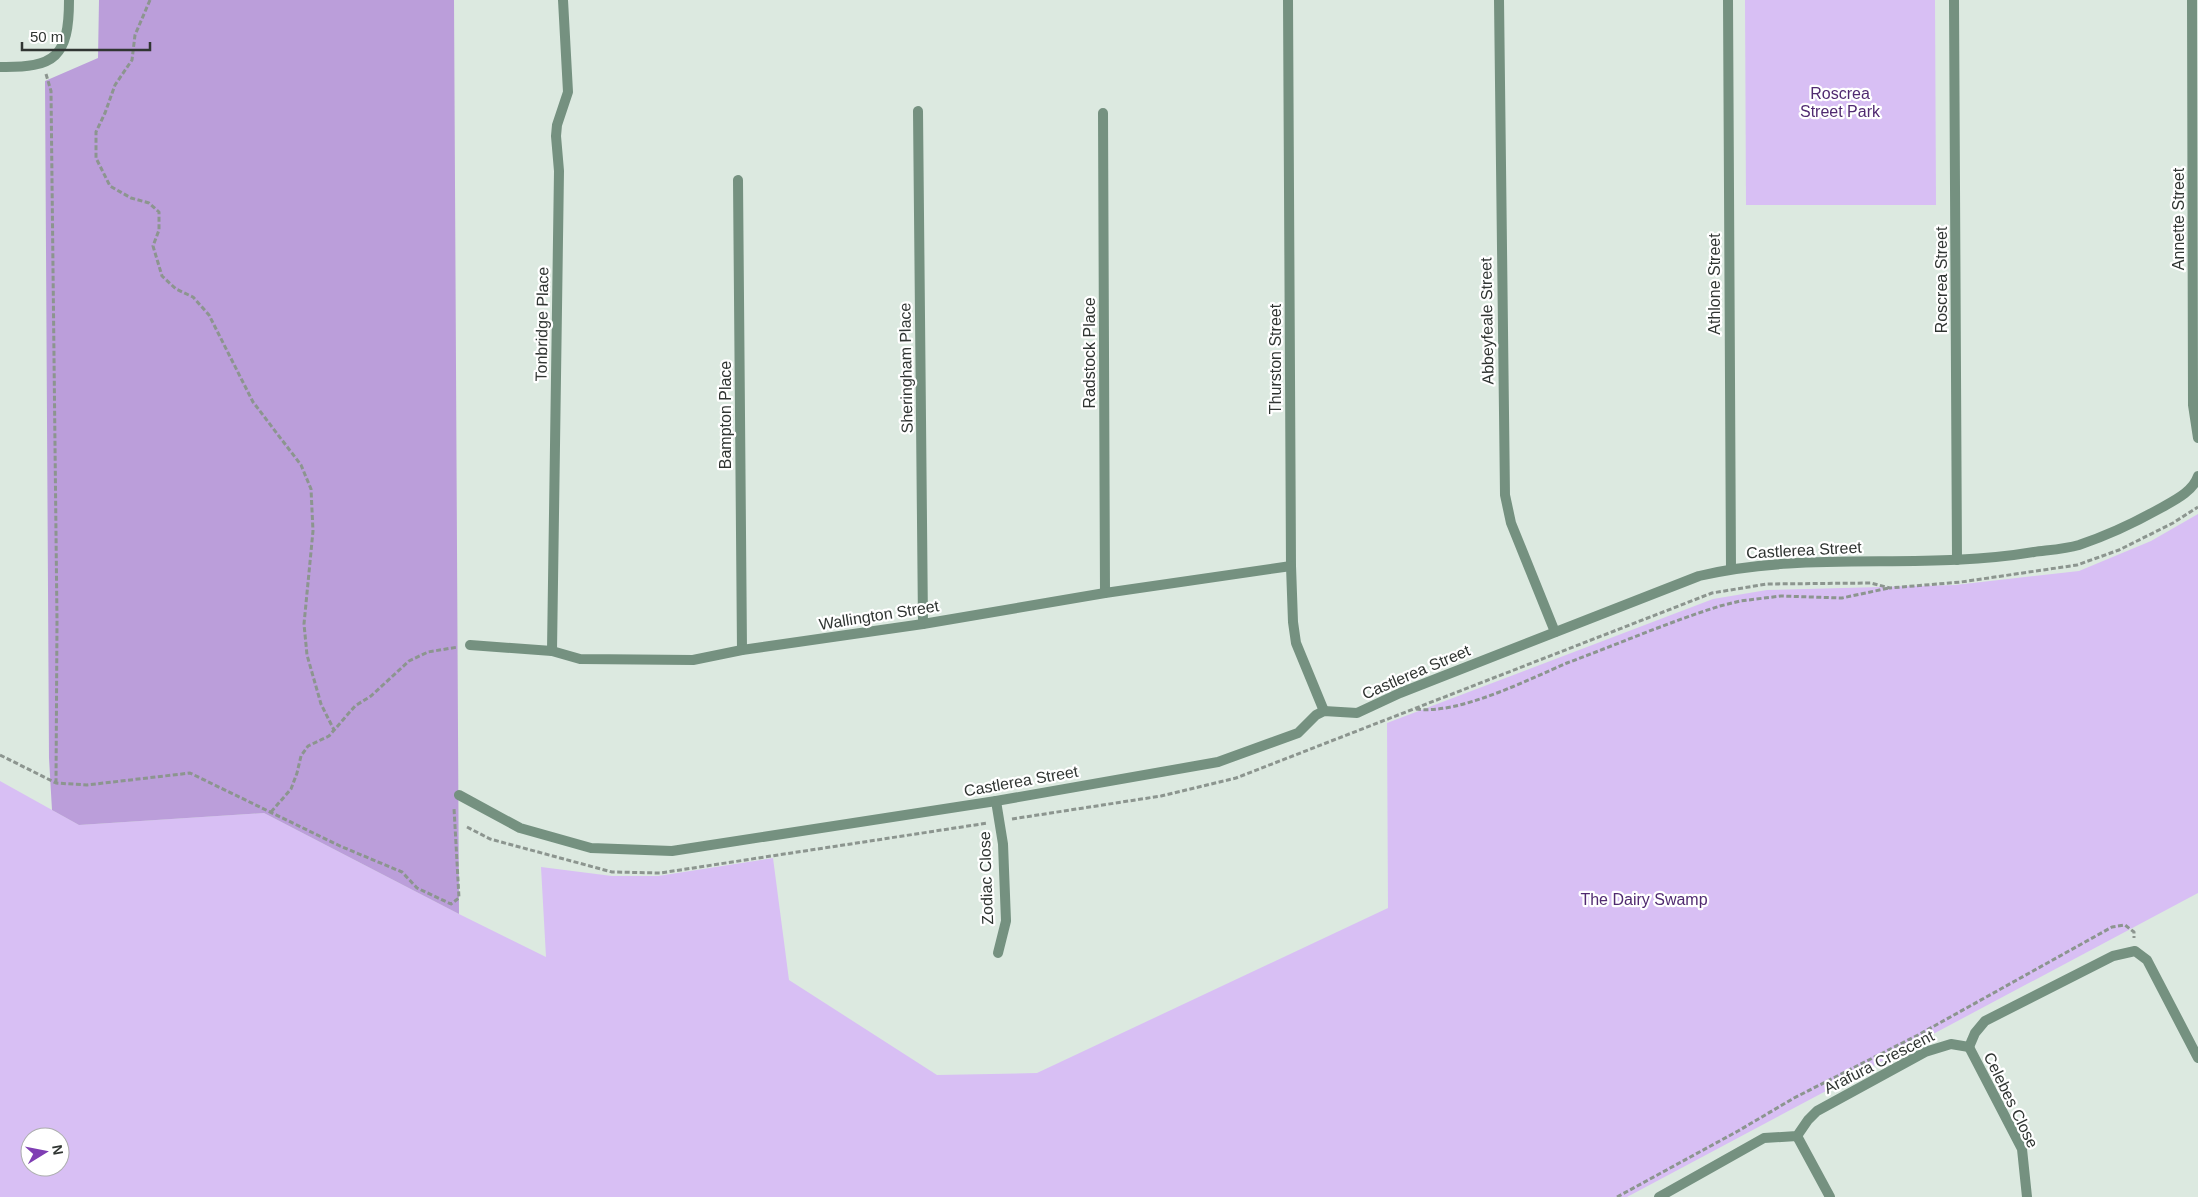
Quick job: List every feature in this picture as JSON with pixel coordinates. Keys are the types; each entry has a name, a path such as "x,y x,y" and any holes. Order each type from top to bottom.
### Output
{"street":[{"path":"0,67 29,67 44,64 55,56 64,44 69,21 69,0"},
{"name":"Tonbridge Place","path":"552,651 559,171 556,136 557,125 568,92 563,0"},
{"name":"Thurston Street","path":"1288,0 1290,566 1296,643 1324,711"},
{"name":"Abbeyfeale Street","path":"1499,0 1505,495 1511,522 1555,632"},
{"name":"Athlone Street","path":"1728,0 1731,569"},
{"name":"Roscrea Street","path":"1954,0 1957,560"},
{"name":"Annette Street","path":"2192,0 2193,405 2198,438"},
{"name":"Sheringham Place","path":"918,111 923,624"},
{"name":"Radstock Place","path":"1103,113 1105,593"},
{"name":"Bampton Place","path":"738,180 742,650"},
{"name":"Castlerea Street","path":"459,795 520,828 591,848 672,851 996,801 1218,762 1298,733 1316,715 1324,711 1351,713 1364,710 1400,693 1699,576 1731,569 1783,563 1957,560 2009,557 2078,545 2131,524 2166,505 2188,491 2198,476"},
{"name":"Wallington Street","path":"470,645 552,651 580,659 693,660 742,650 923,624 1105,593 1290,566"},
{"name":"Zodiac Close","path":"996,801 1003,844 1006,921 998,953"},
{"path":"1969,1047 1975,1033 1986,1021 2113,956 2136,951 2147,960 2198,1058"},
{"name":"Arafura Crescent","path":"1797,1136 1817,1111 1925,1052 1951,1044 1969,1047"},
{"name":"Celebes Close","path":"1969,1047 2022,1149 2027,1197"},
{"path":"1659,1197 1764,1138 1797,1136 1830,1197"}],"path":[{"path":"150,0 135,35 132,60 115,84 96,132 96,158 110,186 131,198 149,203 159,212 159,230 153,246 162,276 176,289 192,297 209,315 254,402 302,465 312,489 313,531 304,624 307,655 321,704 334,730"},
{"path":"44,64 51,91 57,621 56,783"},
{"path":"1415,708 1436,710 1448,708 1492,694 1720,606 1740,601 1781,596 1842,598 1890,588 1960,582 2077,565 2119,550 2173,523 2198,507"},
{"path":"1333,740 1712,593 1767,584 1871,583 1890,588"},
{"path":"271,812 291,789 301,756 308,746 329,736 355,706 371,696 409,661 442,648 470,645"},
{"path":"0,755 56,783 87,786 190,773 340,846 402,872 417,888 451,904 459,898 454,798 459,795"},
{"path":"1617,1197 1794,1098 1918,1035 2112,927 2125,925 2134,932 2136,951"}],"green space":[{"name":"Roscrea Street Park","path":"1745,0 1935,0 1936,205 1746,205"},
{"name":"The Dairy Swamp","path":"2198,514 2198,893 1627,1197 0,1197 0,781 79,825 264,813 546,957 541,867 612,876 658,876 773,858 789,980 937,1075 1037,1073 1388,908 1387,723 1713,599 1767,590 1955,585 2079,571 2151,541"}],"shaded area":[{"path":"99,0 454,0 459,914 264,813 79,825 52,810 49,758 45,81 98,58"}]}
